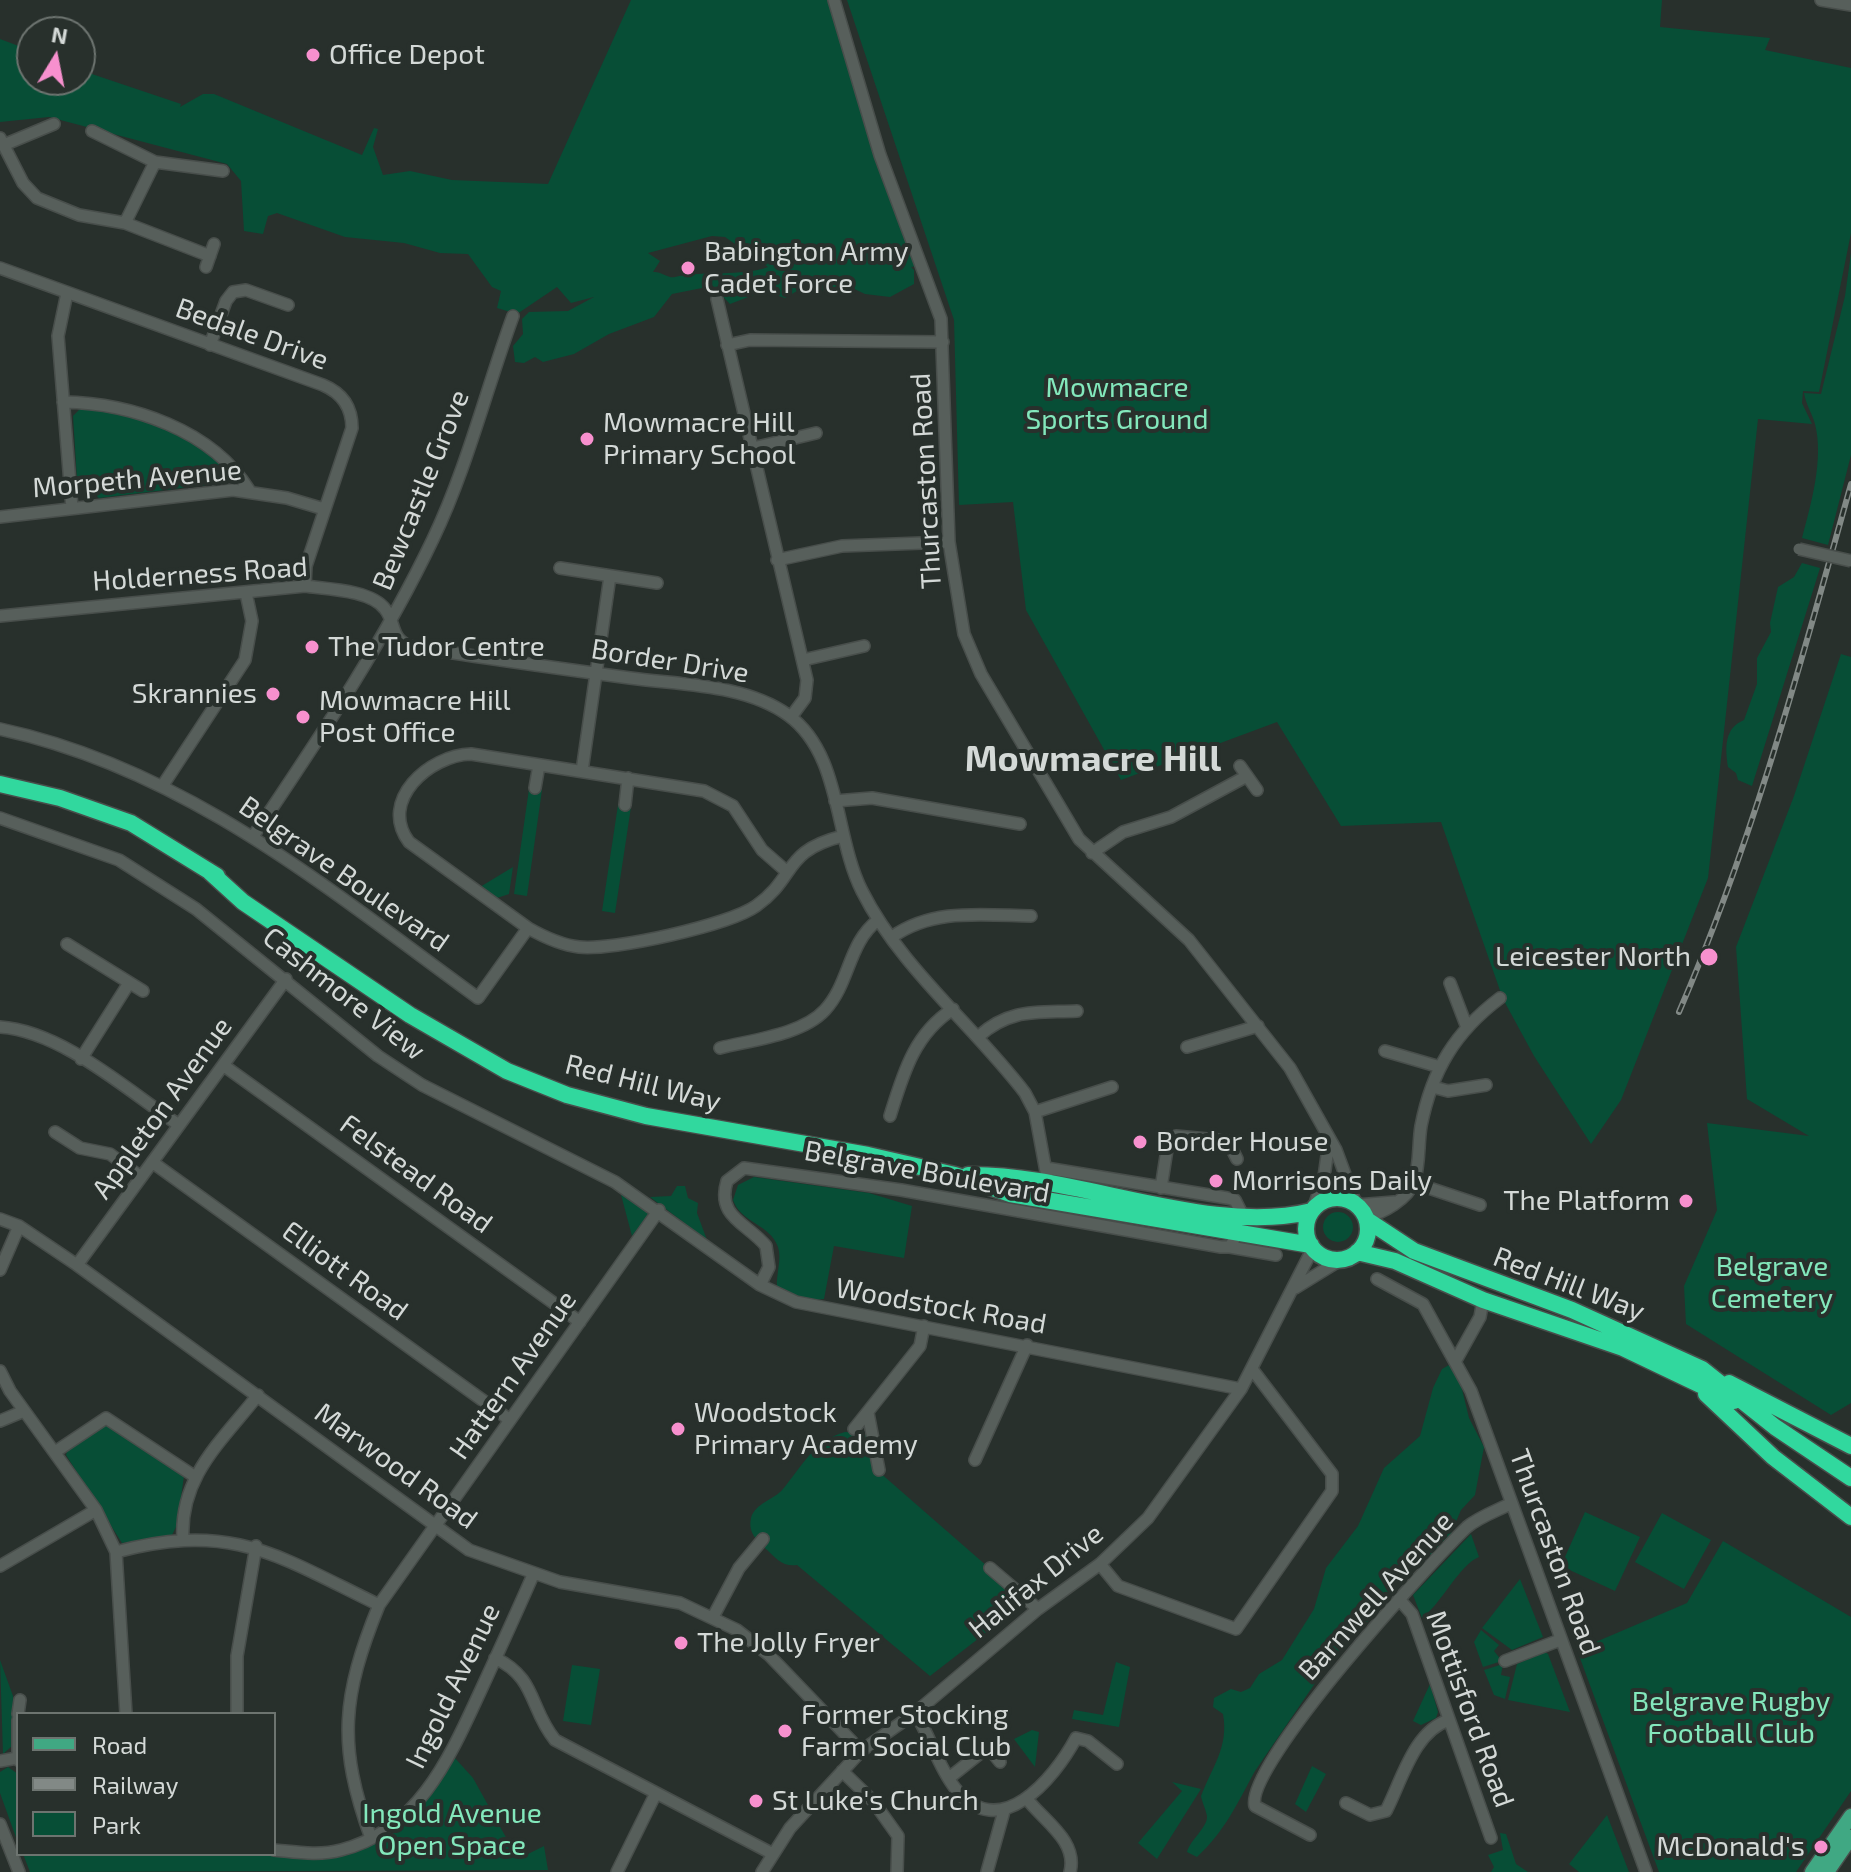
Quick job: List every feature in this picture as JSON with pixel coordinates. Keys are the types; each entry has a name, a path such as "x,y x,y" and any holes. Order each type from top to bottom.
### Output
{"highway":[{"name":"Red Hill Way","path":"0,784 60,798 131,823 272,909 307,942 467,1051 567,1095 646,1116 955,1175 1010,1194 1048,1185 1237,1232 1312,1246"},
{"path":"1338,1198 1362,1212 1367,1238 1350,1256 1327,1258 1312,1246 1306,1228 1313,1210 1338,1198"},
{"name":"Red Hill Way","path":"1237,1232 1313,1210"},
{"name":"Red Hill Way","path":"1362,1212 1414,1251 1572,1310 1698,1376 1851,1478"},
{"name":"Red Hill Way","path":"1350,1256 1395,1261 1483,1300 1698,1376"},
{"path":"1698,1376 1851,1446"},
{"path":"1698,1376 1773,1457 1851,1517"}],"main road":[{"path":"1812,1872 1851,1816"},
{"path":"1827,1872 1851,1837"}],"street":[{"name":"Thurcaston Road","path":"834,0 880,155 937,301 943,342 949,542 964,634 981,674 1079,839 1189,940 1290,1068 1329,1141"},
{"path":"1821,0 1851,5"},
{"path":"54,124 3,141 23,183 37,198 79,215 125,223 210,255"},
{"path":"92,131 155,162 223,171"},
{"path":"125,223 155,162"},
{"name":"Bedale Drive","path":"0,268 323,385 345,401 352,428 306,566 305,586"},
{"path":"210,345 226,301 233,292 246,290 288,305"},
{"path":"67,293 58,336 72,508"},
{"path":"717,299 803,660 807,688 805,698 791,717"},
{"name":"Bewcastle Grove","path":"254,835 342,707 390,623 434,536 466,457 513,316"},
{"path":"727,345 750,340 943,342"},
{"path":"63,402 123,408 167,425 223,458 249,490"},
{"path":"753,448 816,433"},
{"name":"Morpeth Avenue","path":"0,517 249,490 324,509"},
{"path":"777,560 842,546 949,542"},
{"path":"1799,549 1851,561"},
{"path":"560,568 657,583"},
{"path":"582,771 610,576"},
{"name":"Holderness Road","path":"0,616 305,586 349,593 376,602 388,613 390,623"},
{"path":"163,785 245,660 252,621 246,593"},
{"name":"Border Drive","path":"390,623 399,641 409,646 747,696 791,717 819,754 852,868 878,920 1025,1093 1035,1112 1048,1185"},
{"path":"803,660 864,646"},
{"name":"Belgrave Boulevard","path":"0,729 71,750 163,785 254,835 478,998 528,928"},
{"path":"786,871 762,850 733,806 721,797 704,791 471,754 442,758 421,775 403,800 398,820 409,842 528,928 549,939 580,947 632,942 745,913 760,903 806,848 843,836"},
{"path":"535,788 539,765"},
{"path":"1092,853 1123,832 1171,817 1244,771 1257,790"},
{"path":"625,805 628,778"},
{"path":"835,801 872,798 1020,824"},
{"name":"Cashmore View","path":"0,818 119,860 196,909 378,1056 422,1085 615,1182 659,1210"},
{"path":"892,937 927,917 1024,912"},
{"path":"720,1048 803,1025 816,1018 832,1000 861,935 878,920"},
{"path":"67,944 143,991"},
{"name":"Appleton Avenue","path":"77,1265 286,979"},
{"path":"81,1059 129,983"},
{"path":"1450,983 1466,1025"},
{"path":"1329,1141 1362,1212 1394,1202 1414,1183 1422,1125 1440,1067 1466,1025 1500,998"},
{"path":"890,1116 913,1051 925,1032 953,1009"},
{"path":"979,1036 996,1020 1014,1014 1077,1011"},
{"path":"1187,1047 1258,1026"},
{"path":"0,1027 16,1028 56,1042 179,1125"},
{"path":"1385,1051 1440,1067"},
{"name":"Felstead Road","path":"223,1065 580,1322"},
{"path":"1433,1087 1448,1091 1486,1085"},
{"path":"1035,1112 1112,1087"},
{"path":"55,1132 80,1148 110,1154 141,1177"},
{"path":"1161,1188 1168,1143 1176,1136 1228,1141 1237,1159"},
{"path":"1313,1210 1324,1177 1329,1141"},
{"name":"Elliott Road","path":"152,1162 510,1420"},
{"name":"Belgrave Boulevard","path":"760,1285 769,1267 766,1246 729,1214 724,1204 727,1181 744,1168 1237,1232 1235,1200 1161,1188 1048,1185"},
{"path":"1414,1183 1480,1205"},
{"name":"Woodstock Road","path":"659,1210 760,1285 796,1302 1241,1389"},
{"name":"Hattern Avenue","path":"371,1838 353,1788 346,1747 351,1694 362,1649 379,1605 659,1210"},
{"name":"Marwood Road","path":"0,1219 19,1226 77,1265 469,1550 533,1575 658,1597 713,1617 769,1655 861,1751"},
{"path":"0,1270 19,1226"},
{"path":"1237,1232 1276,1255"},
{"name":"Halifax Drive","path":"762,1872 806,1808 861,1751 915,1713 1038,1609 1100,1564 1148,1518 1241,1389 1295,1288 1312,1246"},
{"path":"1295,1288 1350,1256"},
{"name":"Thurcaston Road","path":"1377,1279 1423,1304 1471,1391 1646,1872"},
{"path":"1456,1360 1480,1317 1483,1300"},
{"path":"854,1429 920,1346 924,1326"},
{"path":"975,1460 1027,1345"},
{"path":"1100,1564 1118,1586 1236,1629 1332,1491 1332,1474 1252,1369"},
{"path":"0,1371 24,1411 96,1510 116,1552 126,1712"},
{"path":"183,1540 183,1504 194,1476 258,1395"},
{"path":"0,1421 24,1411"},
{"path":"868,1413 879,1470"},
{"path":"55,1452 106,1418 194,1476"},
{"name":"Barnwell Avenue","path":"1310,1835 1259,1810 1254,1795 1324,1688 1399,1599 1469,1526 1510,1504"},
{"path":"0,1566 96,1510"},
{"path":"713,1617 739,1568 763,1539"},
{"path":"116,1552 183,1540 234,1541 256,1546 379,1605"},
{"path":"237,1712 237,1656 256,1546"},
{"path":"990,1568 1038,1609"},
{"name":"Ingold Avenue","path":"276,1850 339,1851 371,1838 401,1818 440,1775 533,1575"},
{"name":"Mottisford Road","path":"1399,1599 1412,1614 1491,1838"},
{"path":"1505,1661 1560,1640"},
{"path":"495,1658 512,1666 525,1679 546,1729 555,1740 773,1854"},
{"path":"19,1712 20,1700"},
{"path":"915,1713 930,1736 937,1760 957,1791 980,1807 1004,1811 1027,1799 1076,1738 1088,1741 1117,1764"},
{"path":"1346,1803 1370,1815 1386,1811 1425,1734 1435,1724 1449,1720"},
{"path":"949,1778 988,1747 1000,1762"},
{"path":"842,1771 873,1801 898,1836 897,1872"},
{"path":"617,1872 656,1793"},
{"path":"1027,1799 1067,1843 1072,1856 1070,1872"},
{"path":"987,1872 1004,1811"},
{"path":"0,1824 19,1872"}],"green space":[{"path":"631,0 827,0 838,25 876,160 917,266 911,267 914,270 914,284 890,297 865,294 848,286 818,291 809,284 785,298 764,291 730,304 709,282 707,287 672,294 654,317 609,334 574,354 543,362 535,357 524,363 515,362 513,346 523,334 522,319 529,312 568,311 594,297 571,303 557,287 517,314 497,308 501,291 492,287 468,254 440,253 404,243 345,237 277,213 268,216 263,234 244,231 241,181 227,164 49,117 0,122 0,39 16,45 16,96 96,96 96,75 181,104 180,107 203,94 214,94 362,155 374,128 378,129 373,147 383,175 410,171 452,180 548,184","holes":["712,236 725,237 768,267 746,272 673,277 653,272 660,261 648,253"]},
{"name":"Mowmacre Sports Ground","path":"847,0 1662,0 1660,27 1770,38 1765,50 1851,68 1851,233 1819,392 1803,391 1802,403 1812,424 1758,419 1708,878 1621,1100 1591,1144 1534,1056 1503,999 1441,822 1341,826 1277,722 1121,780 1026,610 1013,502 959,505 954,320"},
{"path":"1851,253 1851,455 1828,545 1802,538 1818,452 1815,424 1804,393 1821,394 1845,296"},
{"path":"105,407 157,425 190,441 219,462 231,475 231,482 99,498 77,479 73,416 81,408"},
{"path":"1802,563 1820,568 1752,786 1738,780 1736,773 1728,767 1727,739 1733,728 1744,720 1757,684 1757,658 1771,632 1778,587 1794,577"},
{"name":"Belgrave Cemetery","path":"1841,654 1851,657 1851,1403 1831,1415 1686,1324 1684,1286 1717,1210 1707,1123 1809,1136 1747,1099 1736,947 1794,796"},
{"path":"529,789 542,790 527,896 514,894"},
{"path":"618,805 631,807 615,913 602,911"},
{"path":"513,867 509,894 497,898 480,887"},
{"path":"754,1177 869,1193 912,1206 904,1258 834,1246 824,1299 796,1302 777,1287 779,1256 774,1239 742,1214 733,1200 738,1185"},
{"path":"677,1186 685,1186 688,1198 698,1203 697,1213 707,1240 650,1197 671,1196"},
{"path":"620,1191 651,1211 632,1236"},
{"path":"1338,1212 1348,1217 1353,1227 1348,1237 1338,1242 1328,1237 1323,1227 1328,1217"},
{"path":"1449,1365 1459,1377 1469,1418 1484,1447 1475,1495 1461,1510 1449,1538 1433,1554 1397,1577 1388,1601 1335,1654 1255,1771 1230,1817 1215,1837 1197,1857 1187,1852 1207,1820 1201,1796 1224,1737 1223,1714 1213,1707 1214,1698 1231,1689 1241,1692 1250,1688 1259,1674 1282,1660 1314,1609 1326,1568 1358,1526 1384,1468 1420,1436 1433,1388 1442,1369"},
{"path":"108,1420 184,1476 177,1525 172,1535 122,1543 66,1455 68,1449"},
{"path":"845,1432 867,1433 878,1471 1019,1594 1018,1608 930,1676 797,1565 787,1565 776,1559 752,1532 750,1523 756,1509 779,1493 825,1441"},
{"path":"1585,1512 1640,1537 1615,1591 1561,1566"},
{"path":"1662,1513 1711,1540 1684,1589 1635,1562"},
{"path":"1471,1534 1479,1557 1465,1567 1422,1618 1413,1595"},
{"name":"Belgrave Rugby Football Club","path":"1723,1541 1851,1617 1851,1791 1796,1872 1659,1872 1577,1650 1687,1603"},
{"path":"1520,1579 1543,1637 1512,1650 1482,1628"},
{"path":"1481,1630 1499,1645 1494,1651 1502,1661 1483,1667 1474,1642"},
{"path":"1545,1652 1570,1712 1508,1700 1517,1664"},
{"path":"0,1660 13,1696 12,1746 3,1754"},
{"path":"1116,1662 1130,1667 1119,1727 1072,1719 1074,1710 1103,1715"},
{"path":"1503,1664 1501,1675 1510,1677 1505,1699 1494,1695 1484,1670"},
{"path":"572,1665 600,1669 591,1725 563,1721"},
{"path":"1430,1684 1438,1712 1436,1718 1421,1725 1413,1721"},
{"path":"1032,1730 1039,1732 1035,1767 1014,1739"},
{"name":"Ingold Avenue Open Space","path":"454,1757 473,1778 518,1859 544,1846 548,1870 30,1872 24,1856 302,1858 342,1855 430,1794"},
{"path":"1312,1766 1326,1774 1306,1812 1295,1804"},
{"path":"8,1767 16,1773 16,1837 0,1793 0,1772"},
{"path":"1172,1782 1201,1789 1157,1859 1138,1843 1182,1791"},
{"path":"1607,1815 1629,1872 1579,1872 1569,1864"},
{"path":"1500,1833 1506,1834 1516,1864 1528,1872 1491,1872 1494,1867 1488,1855 1503,1850"}],"railway":[{"path":"1679,1012 1706,948 1753,817 1851,484"}],"place":[{"name":"Office Depot","path":"313,55"},
{"name":"Babington Army Cadet Force","path":"688,268"},
{"name":"Mowmacre Hill Primary School","path":"587,439"},
{"name":"The Tudor Centre","path":"312,647"},
{"name":"Skrannies","path":"273,694"},
{"name":"Mowmacre Hill Post Office","path":"303,717"},
{"name":"Leicester North","path":"1709,957"},
{"name":"Border House","path":"1140,1142"},
{"name":"Morrisons Daily","path":"1216,1181"},
{"name":"The Platform","path":"1686,1201"},
{"name":"Woodstock Primary Academy","path":"678,1429"},
{"name":"The Jolly Fryer","path":"681,1643"},
{"name":"Former Stocking Farm Social Club","path":"785,1731"},
{"name":"St Luke's Church","path":"756,1801"},
{"name":"McDonald's","path":"1821,1847"}],"district":[{"name":"Mowmacre Hill","path":"1093,759"}]}
